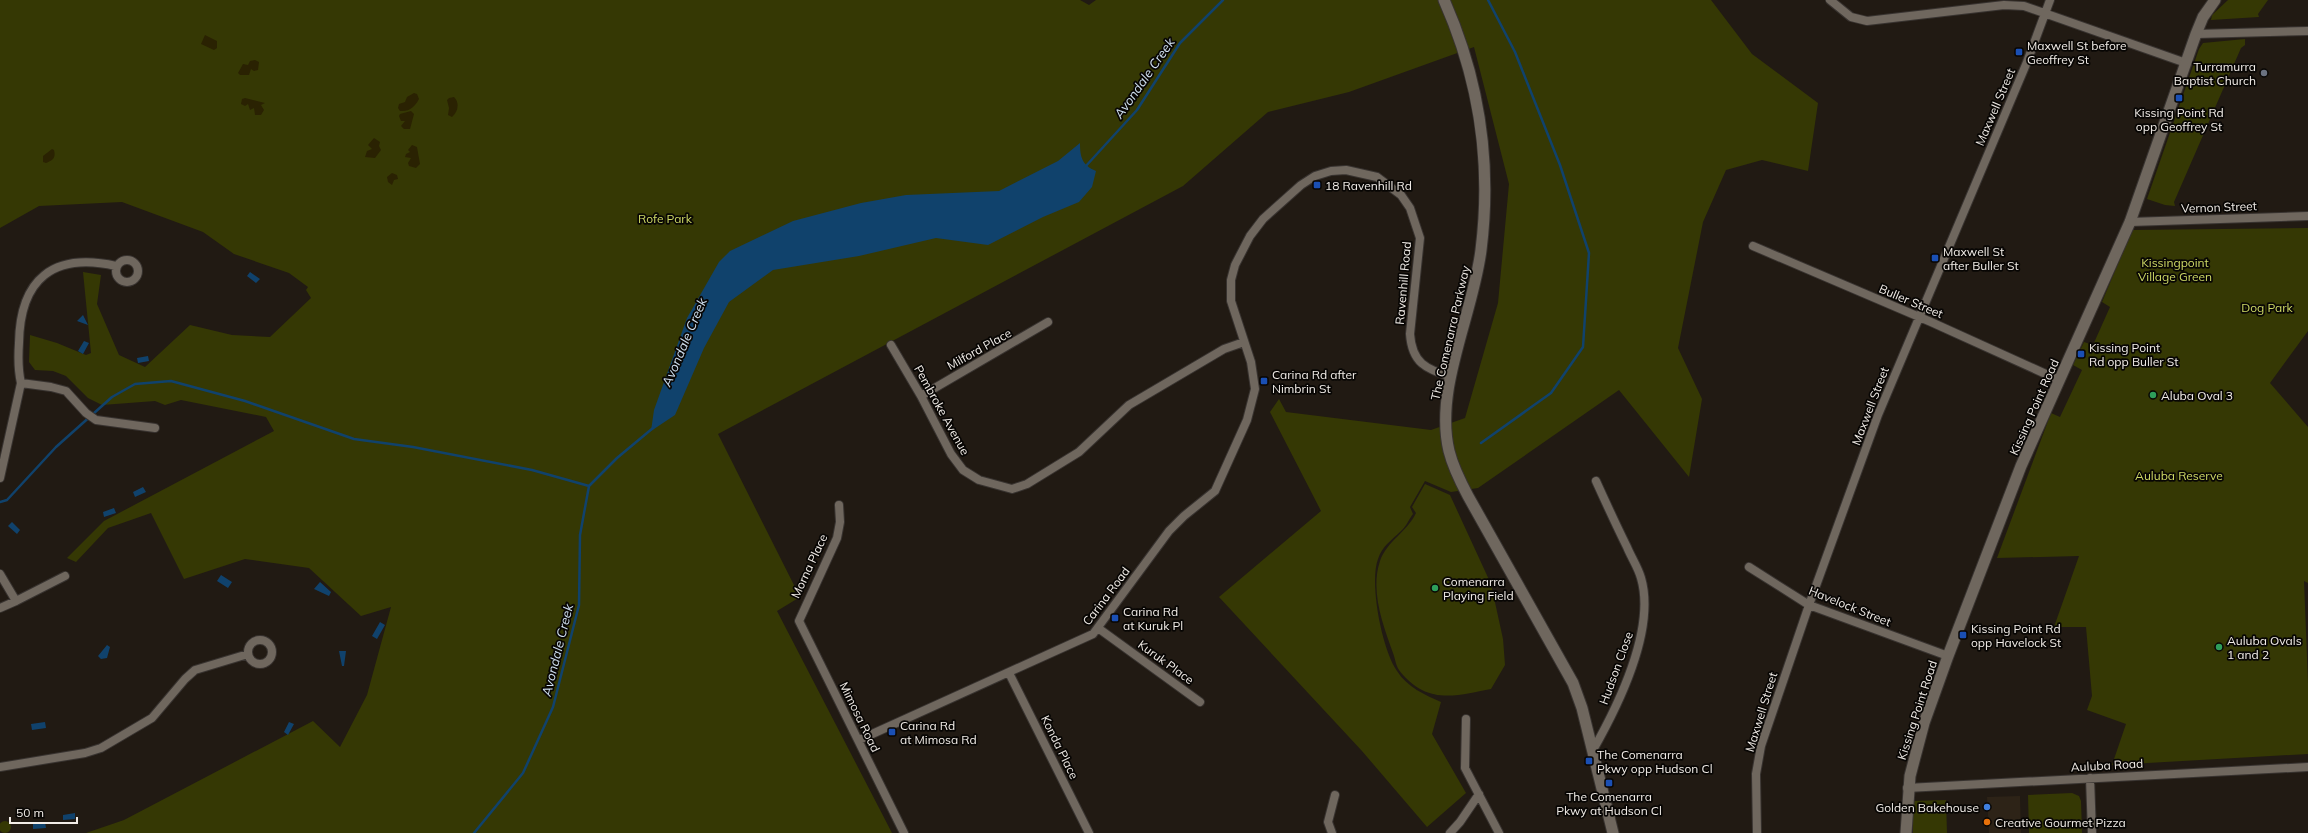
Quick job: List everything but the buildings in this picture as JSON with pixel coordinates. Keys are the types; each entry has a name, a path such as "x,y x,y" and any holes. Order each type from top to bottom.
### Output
{"street":[{"name":"The Comenarra Parkway","path":"1444,0 1464,48 1479,107 1483,142 1484,196 1477,278 1451,377 1446,404 1446,430 1449,452 1456,473 1565,666 1582,708 1613,833"},
{"path":"1830,0 1852,17 1867,21 2023,3 2045,14 2186,63"},
{"name":"Maxwell Street","path":"1757,833 1756,774 1761,746 1809,605 1878,415 1918,317 2027,62 2050,0"},
{"name":"Kissing Point Road","path":"1906,833 1907,788 1924,722 1948,656 2003,510 2059,380 2130,222 2196,34 2203,17 2215,0"},
{"path":"2196,34 2308,31"},
{"name":"Ravenhill Road","path":"1253,403 1254,374 1230,291 1235,265 1250,236 1277,204 1315,176 1331,171 1346,170 1362,172 1377,177 1389,184 1402,195 1410,208 1420,238 1410,334 1411,344 1418,360 1424,366 1431,371 1451,377"},
{"name":"Vernon Street","path":"2130,222 2308,216"},
{"name":"Buller Street","path":"1753,246 2059,380"},
{"path":"0,478 16,396 21,383 18,370 19,322 25,300 39,280 58,267 75,262 94,262 116,266"},
{"name":"Milford Place","path":"921,396 1048,322"},
{"name":"Pembroke Avenue","path":"891,345 921,396 951,454 964,470 979,480 1012,489 1027,484 1079,452 1129,405 1224,350 1244,342"},
{"path":"21,383 51,386 66,391 86,413 96,420 109,423 155,428"},
{"name":"Carina Road","path":"859,740 1084,639 1098,628 1169,531 1215,490 1231,459 1253,403"},
{"name":"Hudson Close","path":"1593,750 1607,725 1636,653 1644,617 1645,597 1641,576 1596,481"},
{"name":"Morna Place","path":"801,613 836,538 840,522 839,505"},
{"name":"Havelock Street","path":"1749,568 1809,605 1948,656"},
{"path":"0,574 16,601"},
{"path":"0,608 65,576"},
{"name":"Mimosa Road","path":"801,613 798,618 800,626 859,740 904,833"},
{"name":"Kuruk Place","path":"1098,628 1200,702"},
{"path":"0,767 85,753 101,748 152,718 185,679 195,670 248,654"},
{"name":"Konda Place","path":"1009,673 1089,833"},
{"path":"1466,718 1464,760 1469,776 1500,833"},
{"name":"Auluba Road","path":"1907,788 2308,767"},
{"path":"2090,778 2092,833"},
{"path":"1332,833 1328,822 1335,794"},
{"path":"1450,833 1479,794"}],"shaded area":[{"path":"2020,796 2021,833 1989,833 1987,797"}],"green space":[{"name":"Rofe Park","path":"0,0 1080,0 1089,5 1096,0 1711,0 1752,54 1818,103 1808,171 1762,160 1726,170 1703,222 1678,348 1702,399 1689,477 1619,390 1478,488 1451,492 1425,481 1410,507 1413,514 1404,527 1382,550 1378,559 1375,584 1378,616 1386,648 1397,671 1406,682 1441,702 1432,734 1466,793 1427,827 1362,751 1219,597 1321,511 1270,412 1279,399 1286,412 1431,430 1465,418 1498,303 1509,184 1474,47 1349,92 1268,112 1183,186 718,434 800,597 777,611 892,833 86,833 124,820 313,721 340,747 367,695 391,607 361,616 309,568 245,559 184,579 151,513 108,528 76,562 67,558 104,521 274,431 266,417 181,400 165,405 155,401 102,405 88,398 66,376 53,371 35,370 29,362 30,335 57,343 86,355 91,353 83,272 101,275 97,304 119,355 145,367 190,325 232,335 270,337 311,298 306,290 308,287 289,273 234,254 203,232 122,202 39,206 0,228"},
{"path":"2228,0 2268,0 2258,14 2259,17 2211,20 2212,15"},
{"path":"2245,39 2245,45 2241,48 2174,202 2175,206 2165,205 2147,199 2199,49 2203,43"},
{"name":"Auluba Reserve","path":"2308,228 2308,331 2270,383 2308,427 2308,583 2304,581 2308,683 2308,754 2112,765 2126,724 2087,710 2092,696 2086,627 2054,627 2079,556 1997,558 2051,413 2060,417 2082,370 2073,365 2084,342 2093,345 2110,307 2102,302 2132,230"},
{"name":"Comenarra Playing Field","path":"1425,484 1450,495 1491,584 1503,639 1505,665 1491,689 1447,696 1430,693 1419,689 1406,678 1398,668 1385,631 1377,596 1377,572 1383,554 1392,542 1408,526 1416,513 1412,507"},
{"path":"2072,793 2079,796 2081,801 2082,833 2029,833 2028,795"},
{"path":"1946,800 1947,833 1913,833 1913,801"},
{"path":"3,821 7,821 11,827 7,833 3,833 -1,829 -1,825"}],"sand":[{"path":"205,35 217,41 217,48 214,50 201,44"},
{"path":"255,60 259,62 258,70 254,71 251,69 249,75 240,75 238,73 243,64 248,65 250,61"},
{"path":"414,93 417,94 419,99 416,104 412,108 400,111 398,108 399,104 405,102 407,97"},
{"path":"454,97 458,107 456,113 452,117 448,115 449,108 447,100"},
{"path":"245,98 265,103 261,105 264,110 261,115 255,115 254,108 250,110 248,104 245,106 241,104 242,99"},
{"path":"411,111 414,114 410,129 404,129 401,126 405,121 401,121 399,116 400,114"},
{"path":"374,138 380,142 379,146 381,150 375,158 365,157 367,151 372,149 368,145"},
{"path":"412,145 417,147 420,164 416,168 409,166 408,163 411,158 405,157 406,154 410,152 408,150"},
{"path":"52,149 55,153 53,158 46,163 43,162 43,156"},
{"path":"392,173 397,175 398,179 394,180 392,185 388,182 387,177"}],"water":[{"path":"1080,143 1081,156 1083,160 1091,169 1096,171 1092,187 1079,202 1043,217 988,245 936,238 859,256 773,270 729,302 704,348 675,415 651,431 654,410 687,318 719,262 730,251 793,221 861,203 906,195 999,191 1058,161"},
{"path":"250,272 260,279 256,283 247,276"},
{"path":"83,315 88,325 77,321"},
{"path":"84,341 89,343 83,354 78,351"},
{"path":"148,356 149,361 138,363 137,358"},
{"path":"143,487 146,492 135,497 133,492"},
{"path":"114,508 116,513 104,517 103,512"},
{"path":"12,522 20,530 17,534 8,526"},
{"path":"221,575 232,582 228,588 217,581"},
{"path":"320,582 331,592 329,596 314,589"},
{"path":"380,622 385,625 377,639 372,636"},
{"path":"107,645 110,647 107,658 101,659 98,656"},
{"path":"339,651 346,651 344,666 342,666"},
{"path":"45,722 46,728 32,730 31,724"},
{"path":"289,722 294,724 288,735 284,732"},
{"path":"75,813 75,819 63,820 63,815"},
{"path":"45,822 46,828 33,829 33,824"}],"waterway":[{"name":"Avondale Creek","path":"1085,167 1137,110 1180,43 1223,0"},
{"path":"1481,443 1551,393 1583,347 1589,253 1560,165 1515,52 1488,0"},
{"path":"0,502 7,500 56,447 112,397 135,384 171,381 245,401 354,439 413,447 532,470 589,486"},
{"name":"Avondale Creek","path":"474,833 523,773 553,707 579,605 580,535 589,486 617,458 653,428"}],"place":[{"name":"Maxwell St before Geoffrey St","path":"2019,52"},
{"name":"Turramurra Baptist Church","path":"2264,73"},
{"name":"Kissing Point Rd opp Geoffrey St","path":"2179,98"},
{"name":"18 Ravenhill Rd","path":"1317,185"},
{"name":"Maxwell St after Buller St","path":"1935,258"},
{"name":"Kissing Point Rd opp Buller St","path":"2081,354"},
{"name":"Carina Rd after Nimbrin St","path":"1264,381"},
{"name":"Aluba Oval 3","path":"2153,395"},
{"name":"Comenarra Playing Field","path":"1435,588"},
{"name":"Carina Rd at Kuruk Pl","path":"1115,618"},
{"name":"Kissing Point Rd opp Havelock St","path":"1963,635"},
{"name":"Auluba Ovals 1 and 2","path":"2219,647"},
{"name":"Carina Rd at Mimosa Rd","path":"892,732"},
{"name":"The Comenarra Pkwy opp Hudson Cl","path":"1589,761"},
{"name":"The Comenarra Pkwy at Hudson Cl","path":"1609,783"},
{"name":"Golden Bakehouse","path":"1987,807"},
{"name":"Creative Gourmet Pizza","path":"1987,822"}],"park label":[{"name":"Kissingpoint Village Green","path":"2175,269"},
{"name":"Dog Park","path":"2267,307"}]}
